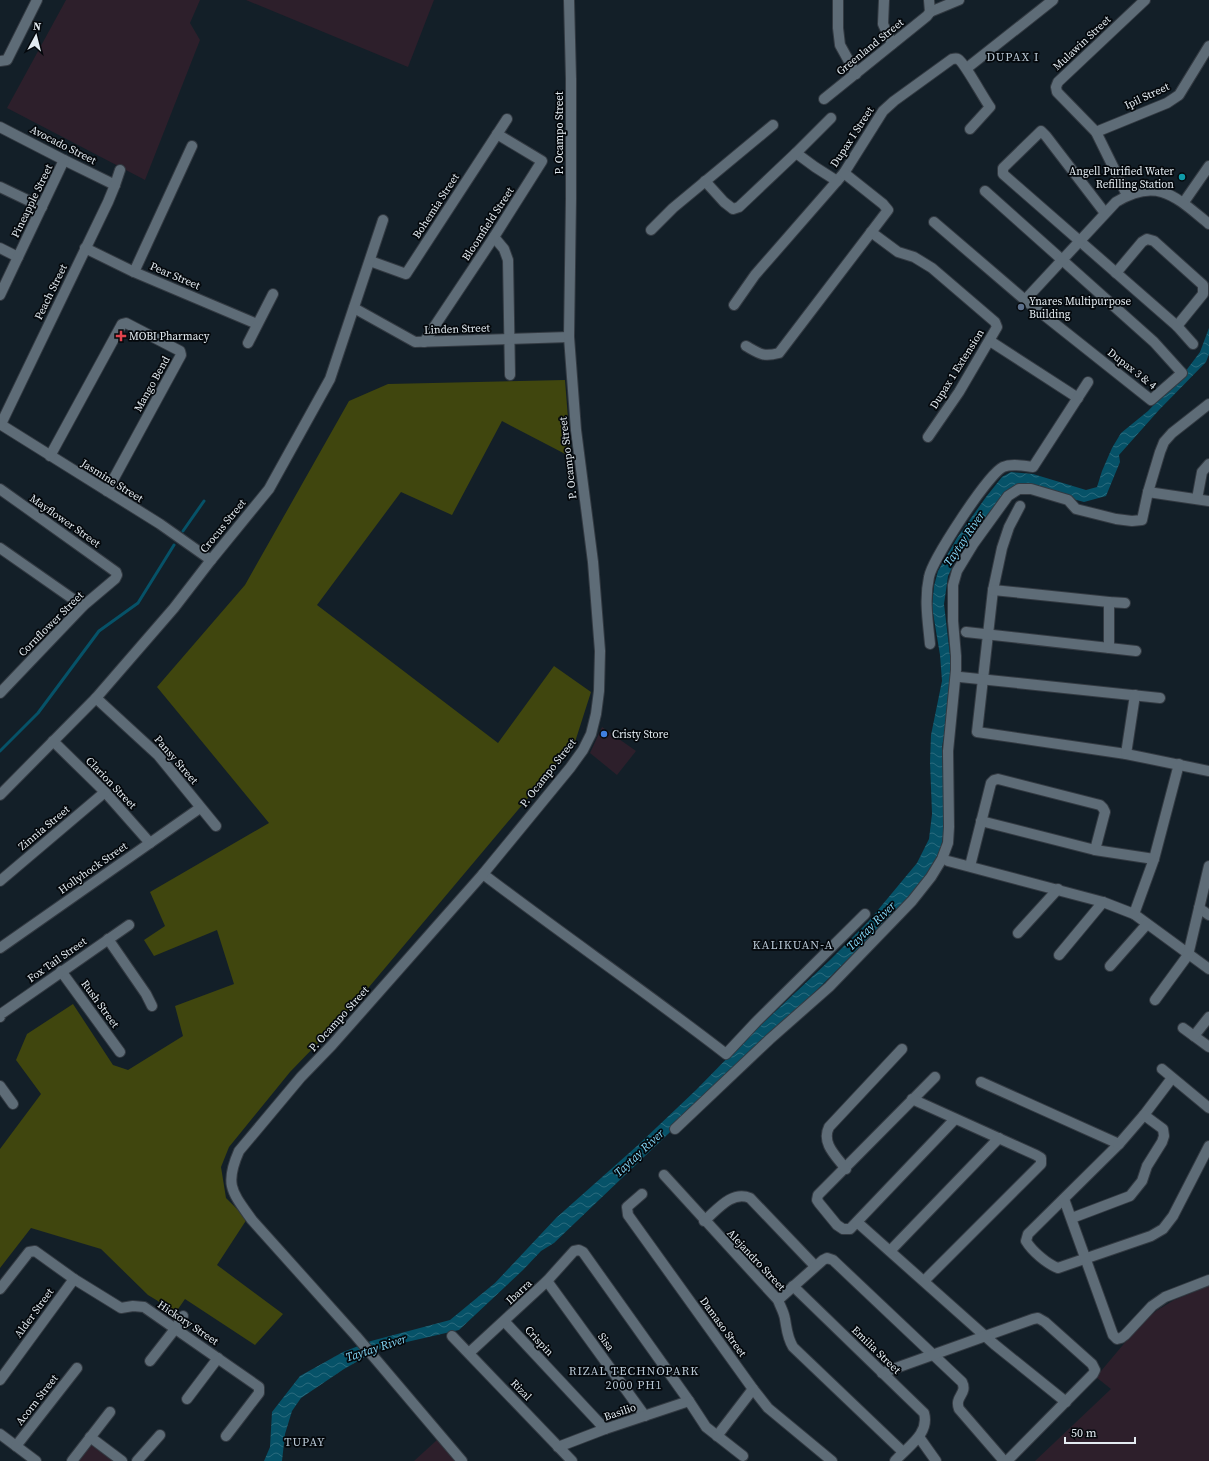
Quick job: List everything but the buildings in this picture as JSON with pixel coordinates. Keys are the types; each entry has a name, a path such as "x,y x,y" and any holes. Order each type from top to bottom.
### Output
{"street":[{"path":"3,60 37,0"},
{"name":"P. Ocampo Street","path":"462,1461 356,1336 252,1220 232,1188 230,1176 240,1151 302,1077 483,874 570,768 583,750 591,734 596,714 600,678 600,651 593,562 576,430 569,337 572,198 569,0"},
{"path":"838,0 838,28 840,45 856,74"},
{"path":"884,0 883,24 892,44"},
{"path":"929,0 930,12 960,0"},
{"path":"970,129 990,107 967,68 1053,0"},
{"name":"Mulawin Street","path":"1096,132 1057,92 1056,88 1058,82 1143,0"},
{"name":"Greenland Street","path":"824,99 930,12"},
{"name":"Ipil Street","path":"1096,132 1167,103 1179,95 1209,46"},
{"name":"Dupax I Street","path":"734,305 755,275 840,177 883,111 894,101 952,59 958,59 967,68"},
{"path":"705,181 724,202 733,209 739,207 796,153 830,118"},
{"name":"Bohemia Street","path":"370,260 406,274 507,119"},
{"path":"651,230 705,181 773,125"},
{"name":"Avocado Street","path":"0,127 116,185"},
{"path":"1105,213 1041,131 1003,168 1003,174 1177,326 1193,344"},
{"path":"1096,132 1127,195"},
{"name":"Bloomfield Street","path":"424,342 494,238 542,160 497,134"},
{"path":"134,272 192,146"},
{"path":"746,346 764,355 769,356 779,353 888,210 883,204 840,177 816,167 796,153"},
{"name":"Pineapple Street","path":"0,295 64,160"},
{"path":"1184,202 1209,166"},
{"name":"Peach Street","path":"0,424 116,185 120,170"},
{"path":"0,187 42,207"},
{"path":"1025,300 1080,242 1105,213 1116,202 1127,195 1140,191 1152,190 1165,192 1184,202 1209,224"},
{"name":"Dupax 3 & 4","path":"934,222 1025,300 1151,400 1182,373 1154,342 985,191"},
{"name":"Crocus Street","path":"1,793 96,698 174,608 210,560 269,489 330,380 383,220"},
{"name":"Dupax 1 Extension","path":"871,232 898,252 914,257 932,268 995,322 997,327 959,392 928,437"},
{"path":"494,238 504,250 508,260 508,339 510,375"},
{"path":"1116,273 1142,242 1147,239 1154,241 1203,285 1203,294 1177,326"},
{"path":"0,248 18,257"},
{"name":"Pear Street","path":"85,248 134,272 257,324"},
{"path":"248,343 272,294"},
{"name":"Linden Street","path":"354,308 415,342 569,337"},
{"name":"Mango Bend","path":"50,456 124,323 180,351 181,355 107,491"},
{"path":"990,341 1078,398"},
{"path":"930,644 927,610 929,576 947,541 978,495 997,471 1003,467 1009,466 1033,467 1088,382"},
{"path":"675,1129 770,1039 829,987 912,901 932,877 942,859 948,843 948,751 956,670 953,621 953,585 957,571 971,548 1008,496 1019,489 1031,490 1068,500 1076,509 1116,519 1132,521 1142,520 1148,492 1164,442 1172,433 1209,404"},
{"name":"Jasmine Street","path":"0,424 160,524 210,560"},
{"path":"1197,499 1202,472 1209,464"},
{"name":"Mayflower Street","path":"0,489 116,572"},
{"path":"1148,492 1209,501"},
{"path":"1020,506 1009,527 1002,548 993,590 977,732 1126,754 1209,770"},
{"path":"0,548 83,606"},
{"name":"Cornflower Street","path":"0,693 83,606 115,579 117,575 116,572"},
{"path":"993,590 1109,602 1125,602"},
{"path":"1109,602 1109,648"},
{"path":"966,632 1136,652"},
{"path":"960,677 1160,698"},
{"path":"1126,754 1135,695"},
{"name":"Pansy Street","path":"96,698 158,754 216,826"},
{"name":"Clarion Street","path":"53,741 104,792 150,843"},
{"path":"1134,914 1154,860 1179,764"},
{"path":"970,866 991,783 998,779 1100,805 1105,812 1095,850"},
{"name":"Zinnia Street","path":"0,881 104,792"},
{"name":"Hollyhock Street","path":"0,948 200,808"},
{"path":"981,821 1095,850 1154,860"},
{"path":"948,861 1058,889 1103,902 1134,914 1209,969"},
{"path":"1154,1000 1188,955 1209,866"},
{"path":"483,874 552,927 666,1008 726,1054 756,1022 865,914"},
{"path":"1018,933 1058,889"},
{"path":"1059,955 1103,902"},
{"path":"1199,908 1209,915"},
{"path":"1110,966 1147,924"},
{"name":"Fox Tail Street","path":"0,1014 129,925"},
{"path":"108,939 146,994 152,1006"},
{"name":"Rush Street","path":"61,971 120,1052"},
{"path":"1194,1036 1209,1016"},
{"path":"1183,1028 1209,1047"},
{"path":"846,1169 826,1142 826,1133 829,1127 902,1049"},
{"path":"1162,1069 1209,1108"},
{"path":"935,1077 818,1196 817,1200 838,1225 843,1229 850,1229 954,1119"},
{"path":"1172,1078 1144,1115 1119,1144 1028,1234 1026,1241 1029,1246 1052,1266 1058,1268 1151,1236 1163,1229 1173,1216 1209,1146"},
{"path":"981,1082 1119,1144"},
{"path":"0,1086 13,1104"},
{"path":"912,1099 1041,1158 1041,1164 924,1281"},
{"path":"1072,1218 1130,1196 1142,1181 1147,1166 1162,1142 1164,1136 1163,1129 1144,1115"},
{"path":"890,1251 999,1138"},
{"name":"Alejandro Street","path":"664,1175 704,1221 778,1300 785,1318 786,1331 793,1347 903,1452"},
{"name":"Damaso Street","path":"642,1194 627,1207 628,1215 753,1390 768,1408 832,1461"},
{"path":"704,1221 731,1198 746,1196 750,1198 815,1266"},
{"path":"1064,1199 1113,1335 1117,1339 1125,1335 1152,1306 1165,1297 1209,1280"},
{"path":"857,1222 985,1337 1066,1402"},
{"name":"Ibarra","path":"469,1353 505,1322 548,1281 574,1251 579,1250 583,1252 689,1401"},
{"name":"Hickory Street","path":"0,1289 29,1252 36,1251 74,1279 121,1308 133,1306 144,1307 259,1387 259,1393 226,1436"},
{"path":"778,1300 815,1266 827,1258 833,1260 934,1355 962,1382 964,1387 963,1392 957,1403 959,1409 1005,1461 1066,1402 1093,1374 1095,1370 1092,1364 1045,1322 1038,1318 1033,1319 985,1337 934,1355 882,1373"},
{"name":"Alder Street","path":"0,1380 74,1279"},
{"name":"Sisa","path":"548,1281 645,1416"},
{"name":"Emilia Street","path":"793,1286 924,1413 926,1420 925,1428 919,1437"},
{"path":"150,1361 175,1329 183,1316"},
{"name":"Crispin","path":"505,1322 605,1430"},
{"name":"Rizal","path":"452,1336 572,1461"},
{"path":"187,1399 218,1358"},
{"name":"Acorn Street","path":"16,1446 77,1368"},
{"path":"717,1436 753,1390"},
{"path":"689,1401 706,1427 743,1456"},
{"name":"Basilio","path":"558,1447 689,1401"},
{"path":"72,1461 110,1412"},
{"path":"0,1434 36,1461"},
{"path":"137,1461 160,1435"},
{"path":"90,1437 122,1461"},
{"path":"895,1461 919,1437 936,1461"}],"shaded area":[{"path":"66,0 200,0 190,23 200,40 145,180 7,108"},
{"path":"246,0 434,0 408,67"},
{"path":"602,727 636,751 617,775 590,753"},
{"path":"1209,1286 1209,1461 1035,1461 1111,1389 1096,1377 1138,1327 1156,1311 1174,1300"},
{"path":"437,1440 455,1461 414,1461"},
{"path":"92,1443 117,1461 78,1461"}],"green space":[{"path":"565,380 571,457 502,421 452,515 401,492 317,605 498,743 554,666 591,692 575,742 348,1012 290,1072 229,1147 221,1167 226,1198 247,1219 217,1265 283,1314 255,1345 185,1299 176,1312 148,1295 101,1249 31,1228 0,1268 0,1149 41,1094 16,1060 27,1034 73,1004 113,1065 128,1070 183,1036 175,1006 234,984 217,930 154,956 144,940 165,926 150,892 269,823 157,687 245,585 349,401 388,384"}],"water":[{"name":"Taytay River","path":"1209,328 1209,354 1206,362 1159,410 1119,455 1120,462 1106,496 1084,502 1043,491 1004,494 980,524 957,558 948,576 944,604 952,673 949,709 942,747 945,826 940,853 922,884 878,931 783,1024 554,1243 541,1251 459,1330 385,1347 344,1369 301,1398 292,1411 285,1434 282,1461 264,1461 270,1447 272,1412 300,1376 343,1352 371,1341 450,1320 495,1283 556,1218 637,1146 868,922 917,863 929,839 932,814 930,762 931,735 942,681 940,655 932,607 934,586 938,571 957,538 986,497 1002,477 1011,472 1033,474 1086,490 1097,487 1112,448 1121,433 1148,411 1185,372 1200,352"}],"waterway":[{"path":"183,531 204,501"},
{"path":"0,751 38,713 99,631 138,603 174,545"}],"place":[{"name":"Angell Purified Water Refilling Station","path":"1182,177"},
{"name":"Ynares Multipurpose Building","path":"1021,307"},
{"name":"MOBI Pharmacy","path":"121,336"},
{"name":"Cristy Store","path":"604,734"}],"district":[{"name":"DUPAX I","path":"1013,57"},
{"name":"KALIKUAN-A","path":"793,945"},
{"name":"RIZAL TECHNOPARK 2000 PH1","path":"634,1378"},
{"name":"TUPAY","path":"305,1442"}]}
